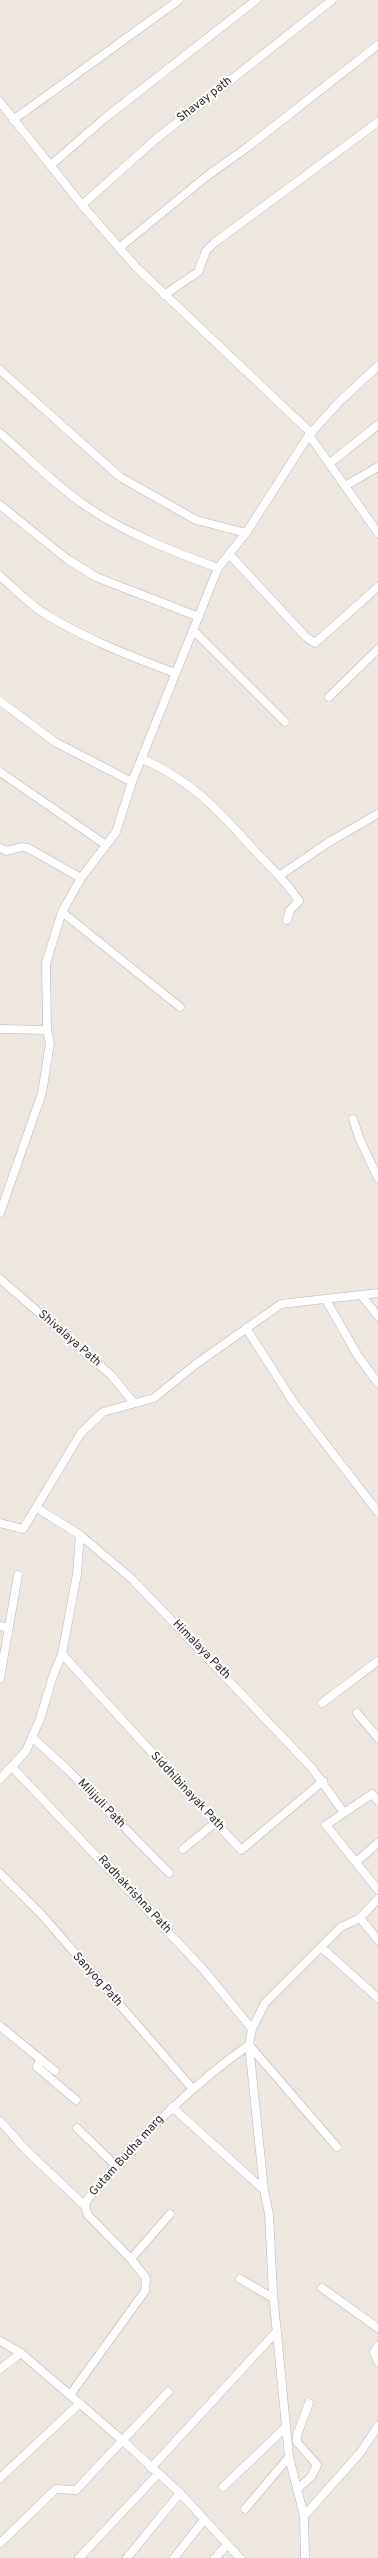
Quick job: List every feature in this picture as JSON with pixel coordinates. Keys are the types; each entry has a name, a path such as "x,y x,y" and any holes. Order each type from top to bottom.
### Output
{"street":[{"path":"13,120 179,0"},
{"path":"51,165 105,118 256,0"},
{"name":"Shavay path","path":"82,205 156,138 332,0"},
{"path":"119,248 207,176 249,146 378,45"},
{"path":"0,102 82,205 119,248 164,295 309,430 309,435 378,533"},
{"path":"164,295 198,272 206,251 214,243 378,122"},
{"path":"0,1213 42,1093 50,1043 47,1030 46,963 62,912 81,878 116,832 132,782 143,759 218,568 246,533 309,435 340,401 378,366"},
{"path":"0,370 120,477 196,520 246,533"},
{"path":"330,463 378,425"},
{"path":"0,433 83,504 126,529 170,550 218,568"},
{"path":"345,486 378,467"},
{"path":"0,505 67,559 96,576 198,617"},
{"path":"229,554 306,637 315,643 378,587"},
{"path":"0,576 41,611 134,658 176,673"},
{"path":"193,630 285,722"},
{"path":"329,697 378,648"},
{"path":"0,702 55,742 132,782"},
{"path":"143,759 192,788 213,804 279,876 299,901 290,910 287,920"},
{"path":"0,772 106,845"},
{"path":"279,876 329,842 378,814"},
{"path":"0,848 7,851 21,847 28,848 81,878"},
{"path":"62,912 180,1007"},
{"path":"0,1029 47,1030"},
{"path":"353,1119 360,1140 378,1178"},
{"name":"Shivalaya Path","path":"0,1279 111,1375 134,1403"},
{"path":"0,1524 23,1529 81,1433 103,1412 154,1398 196,1364 281,1304 378,1293"},
{"path":"361,1295 378,1316"},
{"path":"326,1300 358,1356 378,1383"},
{"path":"246,1328 294,1403 378,1512"},
{"name":"Himalaya Path","path":"36,1508 80,1535 132,1579 261,1712 323,1781 344,1813"},
{"path":"0,1780 26,1751 62,1654 77,1574 80,1535"},
{"path":"0,1678 18,1574"},
{"path":"0,1626 9,1628"},
{"name":"Siddhibinayak Path","path":"62,1654 241,1850 323,1781"},
{"path":"322,1703 378,1661"},
{"path":"357,1713 378,1737"},
{"name":"Milijuli Path","path":"32,1737 64,1766 169,1874"},
{"name":"Radhakrishna Path","path":"12,1767 198,1963 252,2029"},
{"path":"378,1801 372,1794 326,1825 357,1861 378,1890"},
{"path":"183,1849 215,1822"},
{"path":"357,1861 378,1843"},
{"name":"Sanyog Path","path":"0,1873 41,1914 192,2088"},
{"path":"305,2558 304,2516 289,2456 273,2298 269,2214 264,2190 249,2045 252,2029 264,2003 340,1927 360,1918 378,1899"},
{"path":"360,1918 378,1940"},
{"path":"321,1947 378,1998"},
{"path":"0,2026 55,2071"},
{"path":"249,2045 337,2147"},
{"name":"Gutam Budha marg","path":"70,2394 145,2291 146,2278 131,2259 88,2215 85,2206 87,2200 116,2166 172,2107 192,2088 249,2045"},
{"path":"40,2059 37,2067 76,2100"},
{"path":"172,2107 264,2190"},
{"path":"0,2121 26,2150 85,2206"},
{"path":"77,2128 116,2166"},
{"path":"131,2259 170,2214"},
{"path":"240,2279 273,2298"},
{"path":"322,2288 378,2328"},
{"path":"78,2558 277,2331"},
{"path":"0,2341 21,2353 122,2440 180,2494 240,2558"},
{"path":"378,2346 374,2352 378,2362"},
{"path":"0,2369 21,2353"},
{"path":"0,2544 56,2489 76,2490 168,2392"},
{"path":"0,2478 80,2403"},
{"path":"297,2489 311,2476 317,2465 297,2442 297,2435 309,2403"},
{"path":"304,2516 360,2453 378,2426"},
{"path":"223,2488 286,2427"},
{"path":"245,2509 289,2456"},
{"path":"127,2558 180,2494"},
{"path":"174,2558 204,2520"},
{"path":"215,2558 227,2545"}]}
